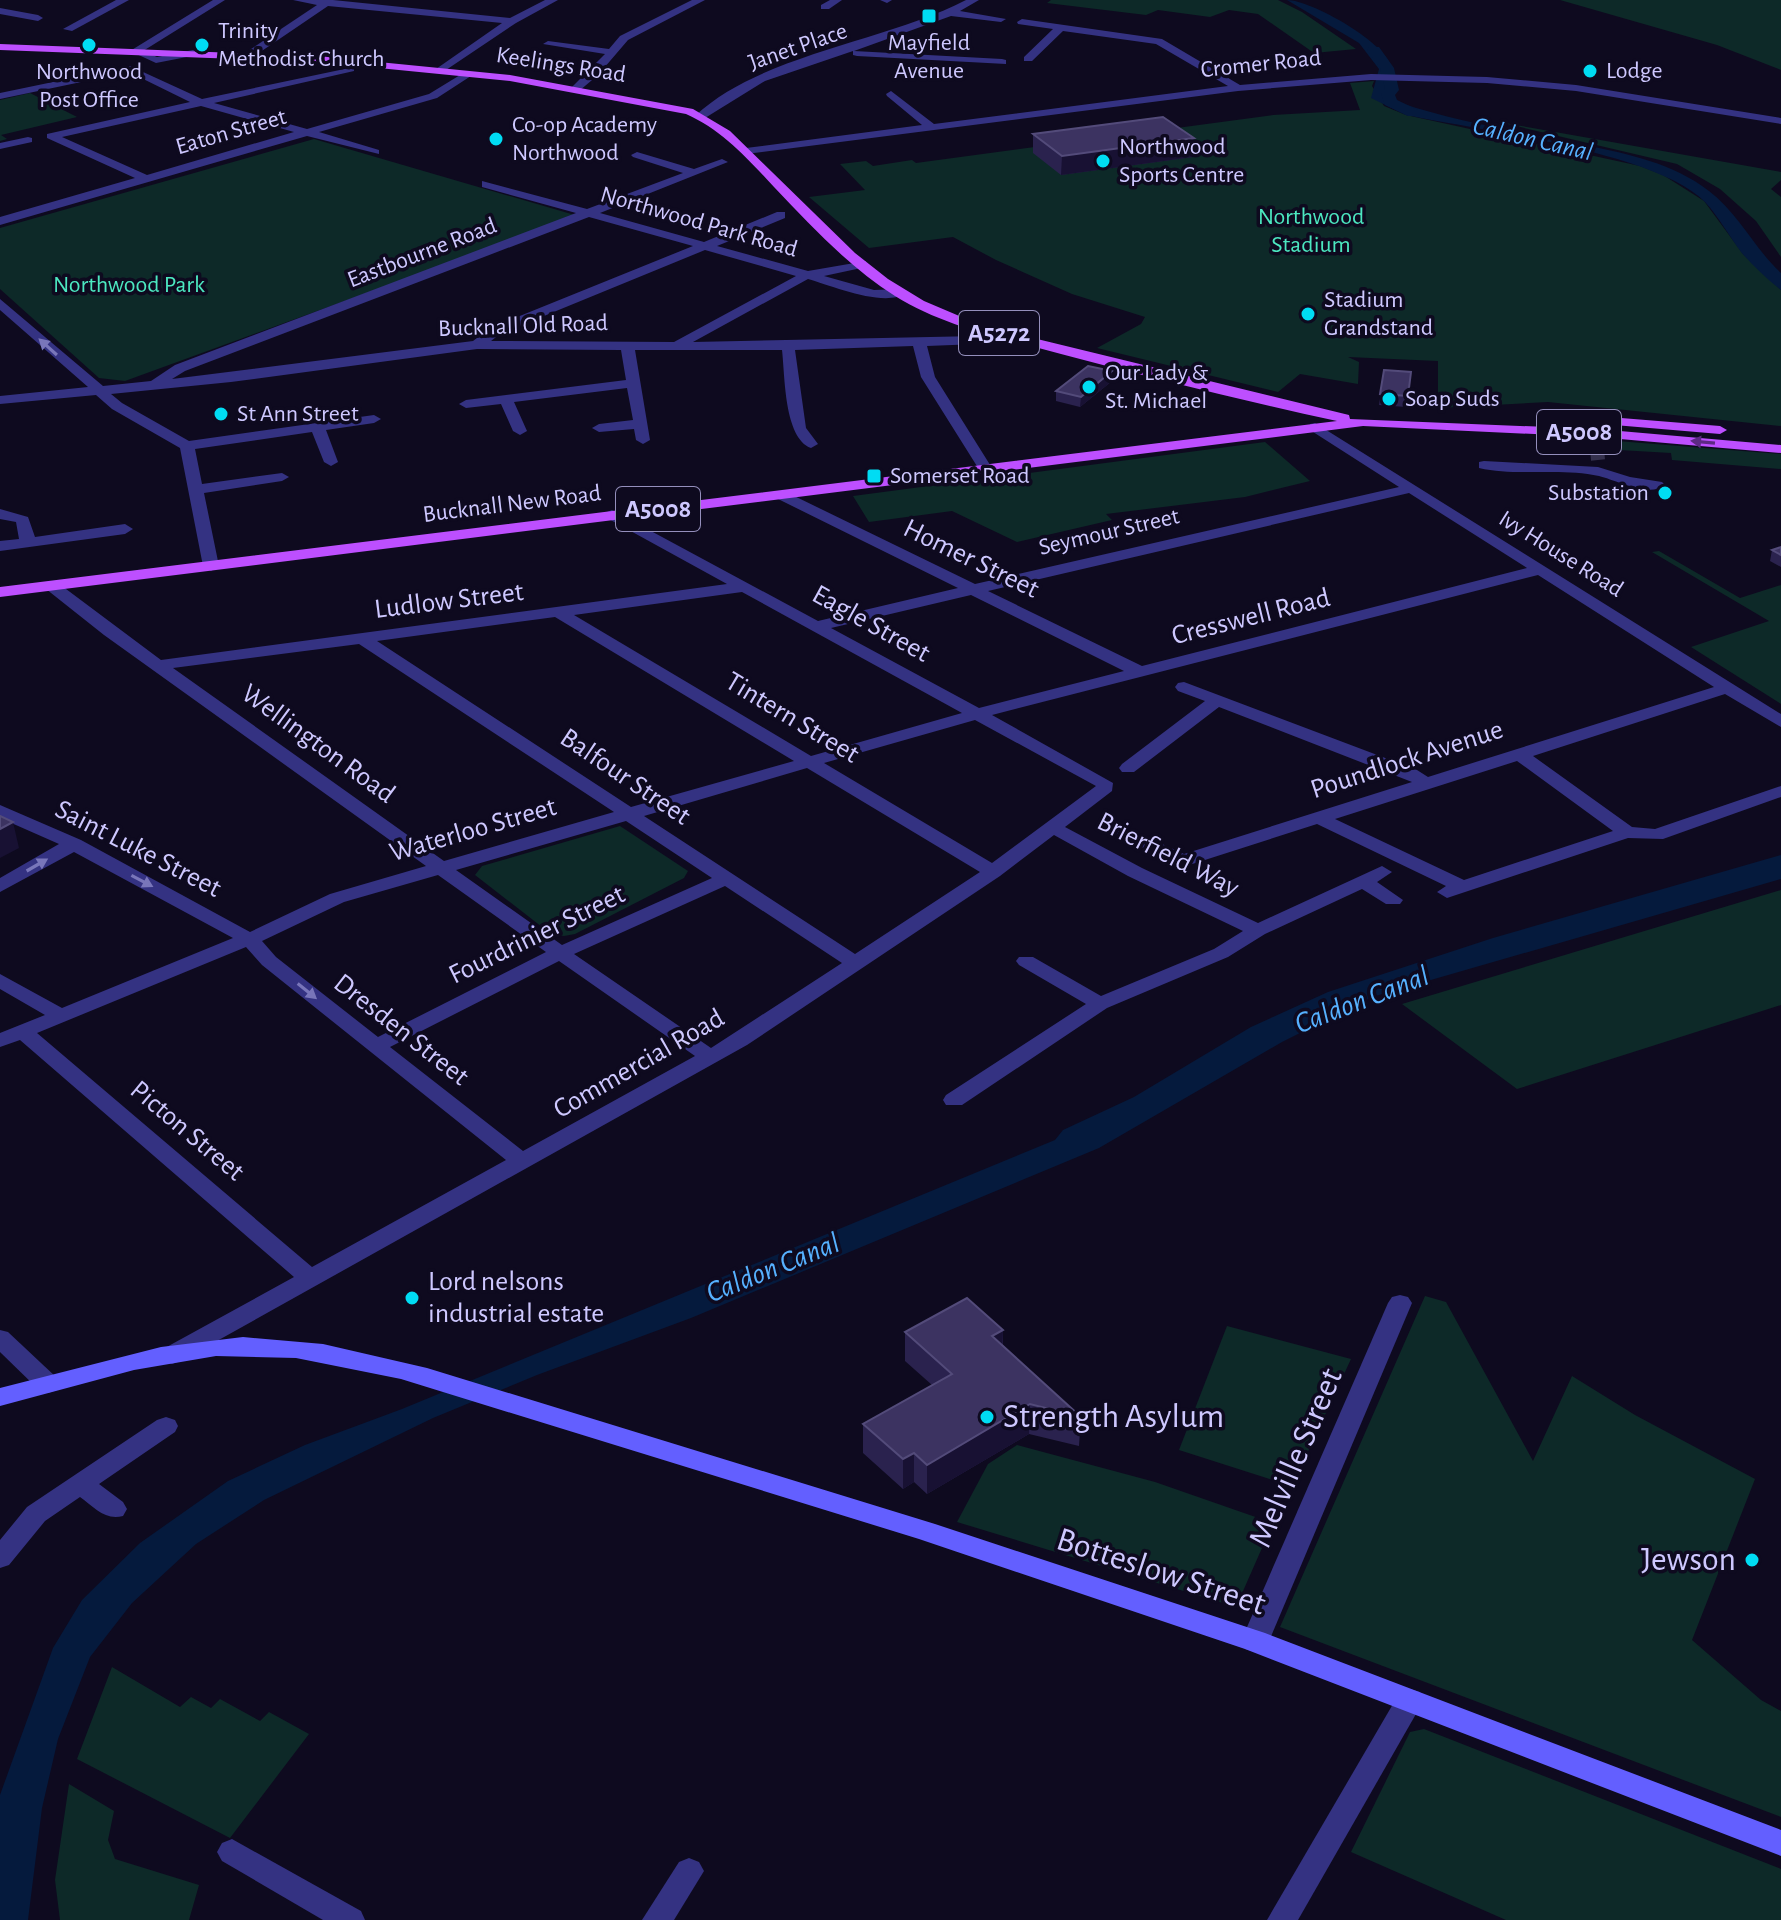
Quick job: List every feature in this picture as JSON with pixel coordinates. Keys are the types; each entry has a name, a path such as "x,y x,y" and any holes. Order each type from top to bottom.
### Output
{"main road":[{"name":"Keelings Road","path":"0,47 135,51"},
{"name":"Keelings Road","path":"193,53 469,74 673,107 701,116 734,138 807,214 862,264 900,293 1002,334 1153,374 1370,422"},
{"name":"A5008","path":"1315,427 1437,416 1555,417 1781,436"},
{"name":"A5008","path":"1370,422 1597,453 1781,449"},
{"name":"Bucknall New Road","path":"0,592 1315,427"}],"street":[{"path":"68,26 124,0"},
{"path":"135,51 220,0"},
{"path":"298,0 512,21"},
{"path":"412,10 433,0"},
{"path":"440,71 512,21 553,0"},
{"path":"575,89 594,73 624,38 700,0"},
{"path":"825,7 837,0"},
{"name":"Janet Place","path":"701,116 771,66 805,64 869,44 951,13 974,0"},
{"path":"249,55 329,1"},
{"path":"0,11 38,18"},
{"path":"951,13 1001,19"},
{"path":"1022,22 1158,41 1238,88"},
{"path":"1028,59 1061,27"},
{"path":"548,44 612,52"},
{"name":"Keelings Road","path":"135,51 156,60 193,53"},
{"path":"841,53 1002,62"},
{"path":"0,96 130,69 200,102 375,152"},
{"path":"147,179 51,136 350,69"},
{"name":"Eaton Street","path":"0,221 433,96 469,74"},
{"name":"Cromer Road","path":"746,151 1238,88 1371,77 1576,88 1781,121"},
{"path":"891,94 933,128"},
{"path":"0,146 28,140"},
{"path":"637,155 695,173"},
{"name":"Eastbourne Road","path":"154,386 167,374 180,368 719,165"},
{"name":"Northwood Park Road","path":"486,184 805,276 874,294 900,293"},
{"path":"477,345 495,331 781,215"},
{"path":"675,345 805,276 862,264"},
{"path":"0,303 117,406 187,446 374,419"},
{"name":"Bucknall Old Road","path":"0,400 154,386 477,345 788,346 978,340 1002,334"},
{"path":"919,342 928,377 985,468"},
{"path":"627,345 643,440"},
{"path":"783,440 808,441 799,429 788,346"},
{"path":"466,404 635,383"},
{"path":"506,399 520,431"},
{"path":"599,428 639,424"},
{"path":"317,427 331,462"},
{"name":"Ivy House Road","path":"1315,427 1781,722"},
{"path":"187,446 211,566"},
{"path":"1484,465 1597,453 1628,481 1657,485"},
{"path":"194,490 240,476 282,477"},
{"name":"Seymour Street","path":"817,626 1412,488"},
{"name":"Homer Street","path":"779,494 1140,672"},
{"path":"0,514 23,520 28,542"},
{"name":"Eagle Street","path":"612,515 1104,783"},
{"path":"0,546 125,529"},
{"name":"Cresswell Road","path":"976,714 1539,570"},
{"name":"Wellington Road","path":"52,586 110,631 710,1057"},
{"name":"Ludlow Street","path":"161,665 744,587"},
{"name":"Tintern Street","path":"560,613 993,872"},
{"name":"Balfour Street","path":"363,639 855,963"},
{"path":"1184,687 1411,774 1425,783"},
{"name":"Poundlock Avenue","path":"1107,826 1183,861 1727,688"},
{"path":"1128,768 1217,700"},
{"name":"Waterloo Street","path":"0,1041 249,939 337,898 976,714"},
{"path":"1519,754 1627,832"},
{"name":"Commercial Road","path":"172,1355 710,1057 993,872 1102,792 1106,787 1104,783"},
{"path":"1318,818 1455,890 1627,832 1656,835 1781,791"},
{"name":"Saint Luke Street","path":"2,805 249,939"},
{"name":"Brierfield Way","path":"1054,828 1135,872 1258,930"},
{"path":"0,886 74,844"},
{"path":"954,1100 1100,1004 1221,953 1258,930 1382,872"},
{"name":"Fourdrinier Street","path":"376,1046 560,953 725,879"},
{"path":"1363,881 1393,900"},
{"name":"Dresden Street","path":"249,939 269,961 522,1162"},
{"path":"1026,961 1100,1004"},
{"path":"0,980 62,1017"},
{"name":"Picton Street","path":"23,1032 311,1279"},
{"name":"Melville Street","path":"1255,1641 1400,1303"},
{"path":"0,1338 48,1384"},
{"name":"Botteslow Street","path":"172,1355 214,1347 299,1349 344,1355 427,1377 926,1531 1255,1641 1781,1843"},
{"path":"0,1397 172,1355"},
{"path":"0,1558 36,1514 166,1426"},
{"path":"80,1483 114,1509"},
{"path":"1282,1920 1410,1700"},
{"path":"232,1852 350,1920"},
{"path":"657,1920 689,1871"}],"green space":[{"path":"1051,0 1278,0 1302,12 1356,49 1314,53 1258,14 1229,10 1210,17 1158,10 1146,15 1047,3"},
{"path":"1560,0 1781,0 1781,70 1717,45"},
{"name":"Northwood Stadium","path":"1374,81 1372,86 1384,106 1406,115 1640,166 1663,175 1704,201 1743,254 1781,290 1781,426 1548,402 1438,408 1438,361 1348,357 1359,362 1358,384 1300,374 1278,392 1097,348 1141,324 1145,317 1072,294 953,237 869,248 809,197 865,190 840,164 866,161 873,166 912,160 916,163 1273,115 1360,110 1350,83"},
{"path":"30,93 77,117 1,135 7,139 0,141 0,100"},
{"path":"1499,122 1781,172 1781,180 1771,189 1781,197 1781,257 1756,221 1720,189 1677,164"},
{"name":"Northwood Park","path":"314,139 578,216 125,381 99,378 0,289 0,228"},
{"path":"1617,441 1781,454 1781,469 1672,460 1671,453 1602,449"},
{"path":"1265,442 1310,481 1245,497 1106,514 1112,520 1017,542 952,511 869,522 853,496"},
{"path":"1659,551 1740,598 1781,585 1781,704 1691,647 1769,621 1652,552"},
{"path":"620,826 688,871 684,878 575,934 551,934 475,875 482,866"},
{"path":"1781,890 1781,1005 1517,1089 1402,1004"},
{"path":"1425,1296 1446,1302 1533,1461 1572,1376 1635,1415 1755,1479 1692,1640 1761,1700 1781,1711 1781,1817 1280,1627"},
{"path":"1227,1326 1351,1359 1292,1486 1179,1450"},
{"path":"1017,1445 1155,1482 1273,1523 1236,1607 957,1522 988,1464"},
{"path":"112,1667 180,1707 191,1697 211,1708 220,1699 260,1721 269,1712 309,1734 230,1838 77,1759"},
{"path":"1424,1729 1781,1869 1781,1920 1506,1920 1351,1852 1410,1732"},
{"path":"69,1784 114,1811 108,1840 115,1859 199,1885 189,1920 60,1920 55,1880"}],"water":[{"path":"1287,0 1330,15 1378,48 1392,70 1388,94 1401,103 1469,122 1634,156 1695,181 1720,200 1781,273 1781,290 1741,252 1705,202 1681,185 1648,169 1564,145 1406,115 1371,98 1379,69 1359,43"},
{"path":"1781,855 1781,879 1372,997 1282,1042 1099,1148 691,1318 537,1375 433,1418 264,1500 196,1544 132,1603 90,1657 58,1739 42,1808 28,1920 0,1920 0,1795 53,1648 82,1600 140,1543 228,1481 305,1445 402,1409 1055,1140 1063,1130 1134,1097 1251,1027 1328,992 1493,938"}],"building":[{"path":"1163,117 1194,138 1062,156 1033,134"},
{"path":"1088,366 1112,371 1081,397 1056,391"},
{"path":"1384,370 1411,372 1408,396 1380,394"},
{"path":"0,816 13,822 0,829"},
{"path":"967,1298 1003,1330 992,1336 1081,1417 1030,1404 927,1465 914,1453 903,1459 863,1424 952,1374 905,1332"}],"waterway":[{"name":"Caldon Canal","path":"1374,50 1387,68 1392,90 1388,94 1390,102 1413,113"}],"tunnel":[{"path":"1597,449 1598,460"}],"place":[{"name":"Mayfield Avenue","path":"929,16"},
{"name":"Northwood Post Office","path":"89,45"},
{"name":"Trinity Methodist Church","path":"202,45"},
{"name":"Lodge","path":"1590,71"},
{"name":"Co-op Academy Northwood","path":"496,139"},
{"name":"Northwood Sports Centre","path":"1103,161"},
{"name":"Stadium Grandstand","path":"1308,314"},
{"name":"Our Lady & St. Michael","path":"1089,387"},
{"name":"Soap Suds","path":"1389,399"},
{"name":"St Ann Street","path":"221,414"},
{"name":"Somerset Road","path":"874,476"},
{"name":"Substation","path":"1665,493"},
{"name":"Lord nelsons industrial estate","path":"412,1298"},
{"name":"Strength Asylum","path":"987,1417"},
{"name":"Jewson","path":"1752,1560"}]}
